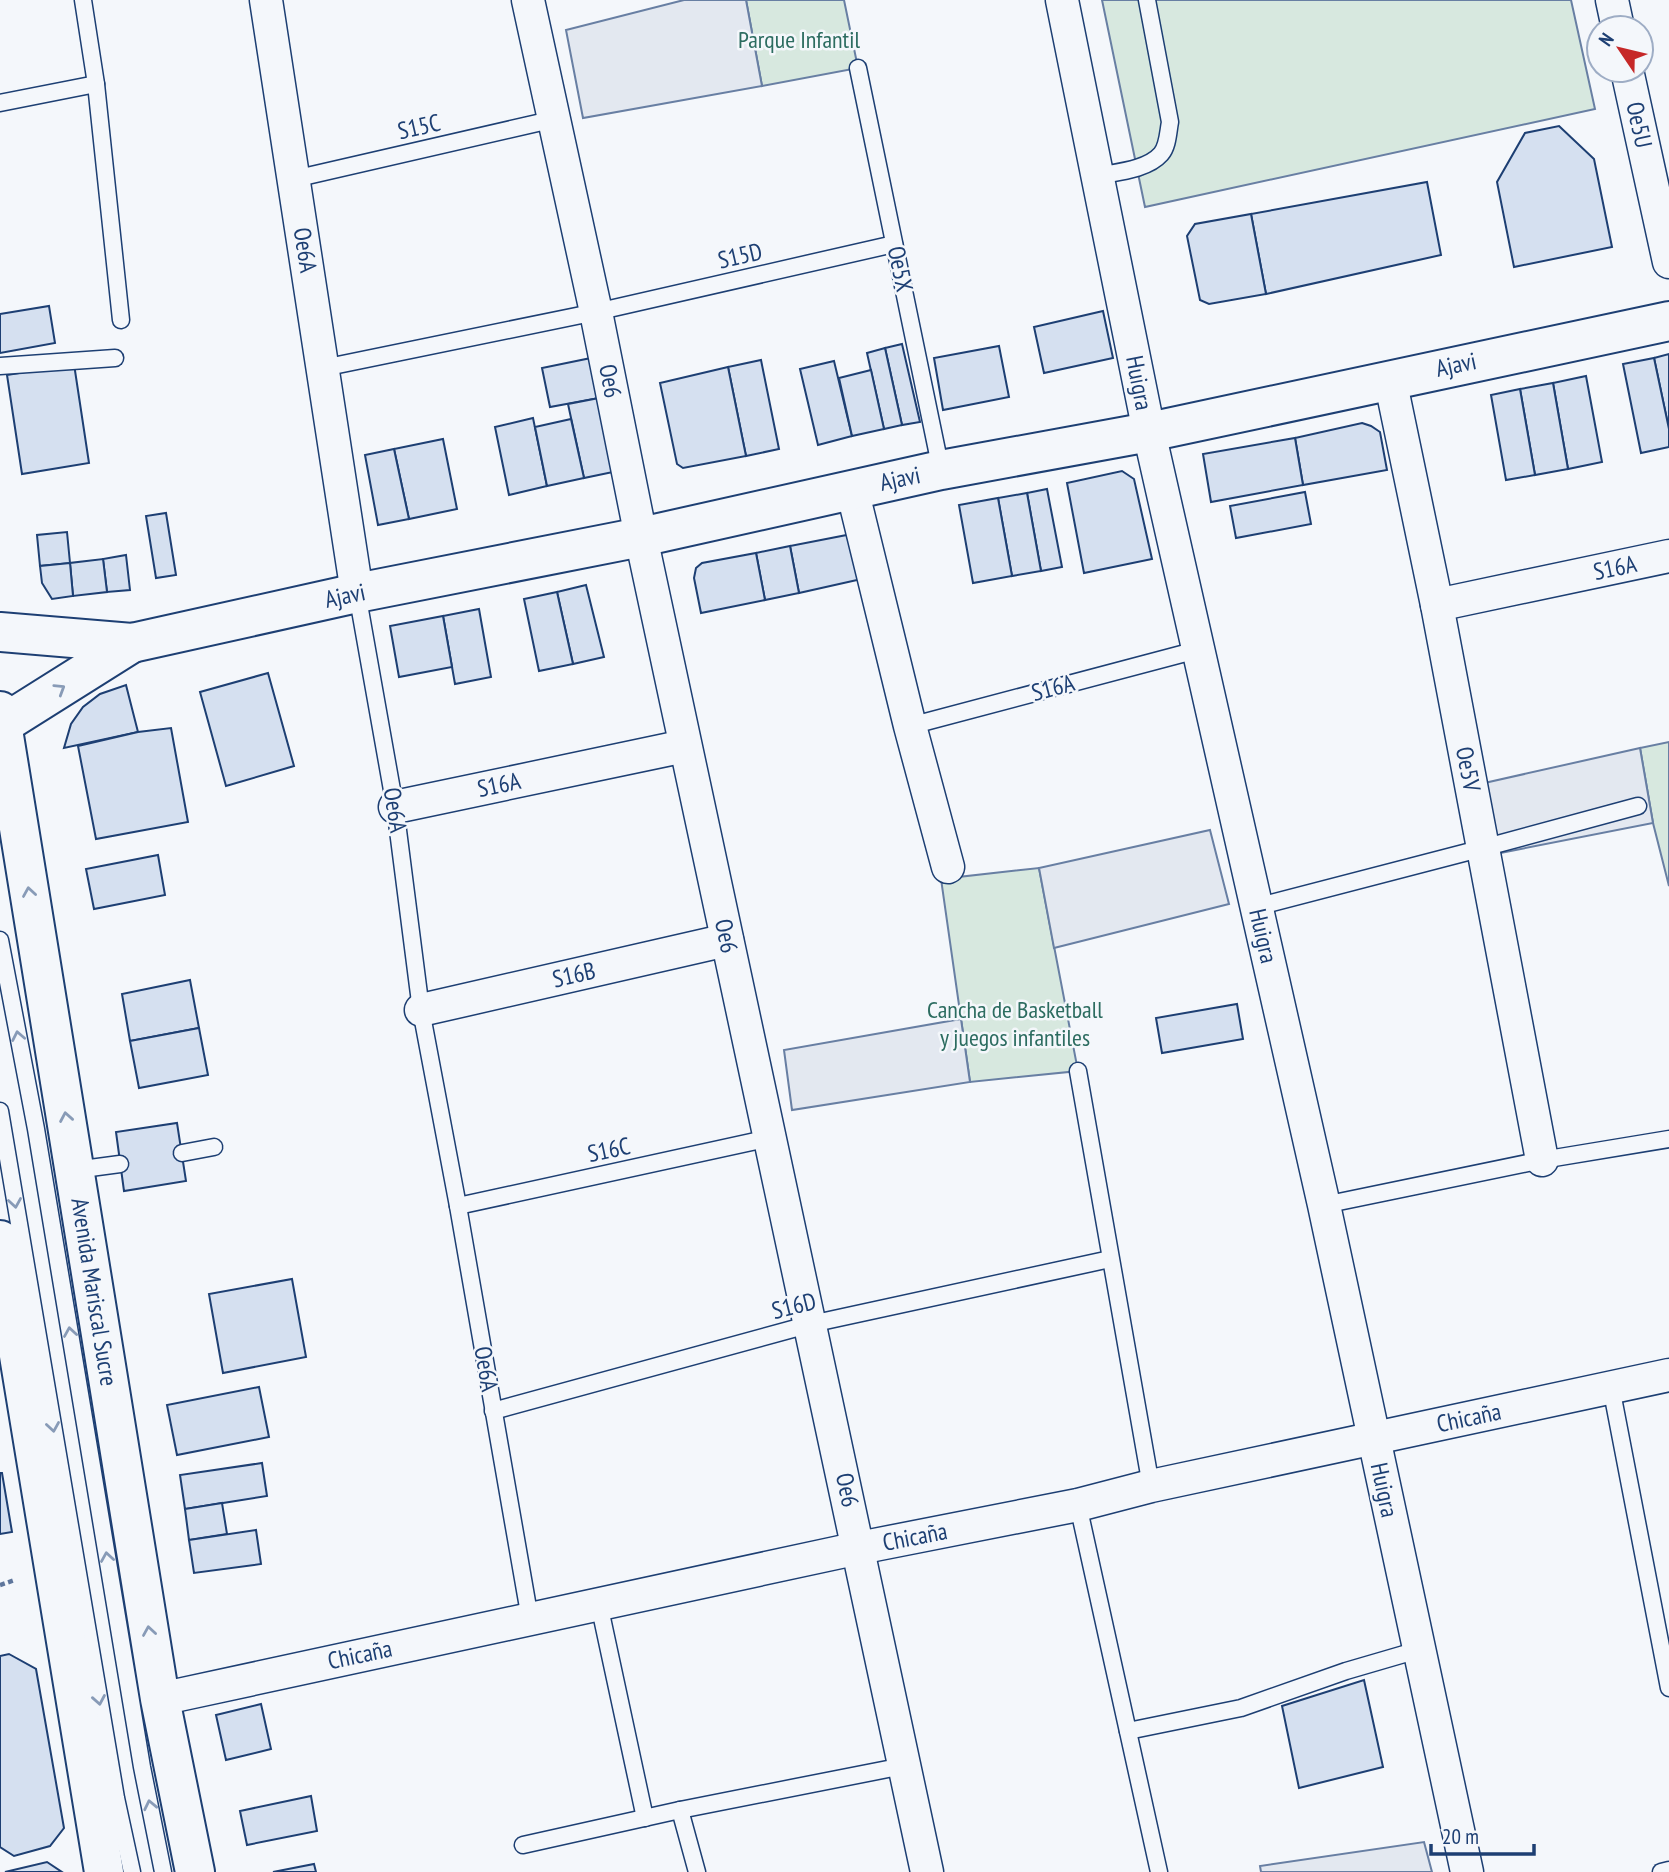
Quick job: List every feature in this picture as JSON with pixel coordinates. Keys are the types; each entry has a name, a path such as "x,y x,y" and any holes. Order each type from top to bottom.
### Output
{"street":[{"name":"Oe6A","path":"266,0 357,593"},
{"name":"Oe6","path":"528,0 927,1872"},
{"name":"Huigra","path":"1062,0 1149,432 1324,1205 1467,1872"},
{"name":"Oe5U","path":"1630,84 1669,262"},
{"name":"Ajavi","path":"0,632 132,643 357,593 641,537 941,470 1149,432 1669,321"},
{"name":"Oe5V","path":"1390,379 1437,605 1542,1160"},
{"path":"852,489 910,726 948,867"},
{"name":"S16A","path":"1437,605 1669,556"},
{"name":"Ajavi","path":"1,721 132,643"},
{"name":"Avenida Mariscal Sucre","path":"1,721 160,1699 195,1872"},
{"name":"S16A","path":"395,807 685,746"},
{"name":"S16B","path":"421,1010 727,940"},
{"path":"0,1240 104,1872"},
{"name":"Chicaña","path":"160,1699 859,1548 1078,1505 1151,1486 1669,1375"}],"lane":[{"path":"83,0 96,84 121,320"},
{"path":"1097,176 1144,165 1160,154 1167,141 1170,122 1147,0"},
{"name":"Oe5X","path":"858,68 941,470"},
{"path":"0,103 96,84"},
{"name":"S15C","path":"294,179 555,119"},
{"name":"S15D","path":"323,368 596,312 894,244"},
{"path":"0,366 115,358"},
{"name":"Oe6A","path":"357,593 395,807 421,1010 530,1619"},
{"name":"S16A","path":"910,726 1197,650"},
{"path":"1256,906 1638,806"},
{"path":"0,940 36,1129 142,1767 163,1872"},
{"path":"1078,1071 1151,1486"},
{"path":"0,1111 116,1798 132,1872"},
{"name":"S16C","path":"458,1206 769,1138"},
{"path":"1324,1205 1542,1160 1669,1139"},
{"path":"182,1153 214,1147"},
{"path":"75,1170 120,1164"},
{"name":"S16D","path":"493,1411 811,1324 1111,1259"},
{"path":"1611,1387 1662,1606 1669,1689"},
{"path":"1078,1505 1159,1872"},
{"path":"599,1604 645,1818"},
{"path":"1128,1731 1241,1708 1346,1671 1418,1650"},
{"path":"523,1845 904,1766"},
{"path":"680,1811 696,1872"},
{"path":"1661,1872 1669,1870"}],"path":[{"path":"0,1585 15,1580"}],"green space":[{"name":"Parque Infantil","path":"746,0 844,0 858,68 762,86"},
{"path":"1102,0 1571,0 1585,64 1585,84 1589,84 1595,109 1145,207"},
{"path":"1669,742 1669,886 1653,823 1640,748"},
{"name":"Cancha de Basketball y juegos infantiles","path":"1039,868 1078,1071 970,1082 941,879"}],"shaded area":[{"path":"684,0 746,0 762,86 583,118 566,30"},
{"path":"1640,748 1653,823 1485,856 1471,786"},
{"path":"1210,830 1229,904 1054,948 1039,868"},
{"path":"961,1019 970,1082 792,1110 784,1050"},
{"path":"1424,1842 1432,1872 1261,1872 1260,1866"}],"building":[{"path":"1559,126 1594,159 1612,247 1514,267 1497,182 1525,133"},
{"path":"1427,182 1441,255 1266,294 1251,214"},
{"path":"1251,214 1266,294 1209,304 1200,300 1187,236 1195,224"},
{"path":"49,306 55,343 0,353 0,314"},
{"path":"1103,311 1113,358 1044,373 1034,327"},
{"path":"902,344 920,422 902,425 885,348"},
{"path":"999,346 1009,397 943,410 934,358"},
{"path":"885,348 902,425 884,429 867,353"},
{"path":"1669,354 1669,429 1654,358"},
{"path":"591,358 599,398 550,407 542,368"},
{"path":"1654,358 1669,429 1669,447 1641,453 1623,364"},
{"path":"761,360 779,449 746,456 728,367"},
{"path":"834,361 852,436 818,445 800,369"},
{"path":"74,364 89,463 22,474 7,375"},
{"path":"728,367 746,456 683,468 677,464 660,383"},
{"path":"871,370 884,429 852,436 839,378"},
{"path":"1586,376 1602,462 1568,469 1553,383"},
{"path":"1553,383 1568,469 1535,475 1520,389"},
{"path":"1520,389 1535,475 1506,480 1491,395"},
{"path":"599,398 613,472 584,478 568,404"},
{"path":"533,418 547,486 509,495 495,427"},
{"path":"571,419 584,478 547,486 535,427"},
{"path":"1362,423 1380,432 1387,470 1303,485 1295,438"},
{"path":"1295,438 1303,485 1211,502 1203,454"},
{"path":"443,439 457,509 409,519 394,449"},
{"path":"394,449 409,519 378,525 365,455"},
{"path":"1122,471 1134,479 1152,559 1084,573 1067,483"},
{"path":"1047,489 1062,567 1041,571 1027,493"},
{"path":"1305,492 1311,524 1236,538 1230,506"},
{"path":"1027,493 1041,571 1012,576 998,498"},
{"path":"998,498 1012,576 973,583 959,505"},
{"path":"166,513 176,575 156,578 146,516"},
{"path":"67,532 70,563 40,566 37,535"},
{"path":"857,533 866,578 799,593 790,546"},
{"path":"790,546 799,593 765,600 756,553"},
{"path":"756,553 765,600 701,613 694,578 696,568 702,563"},
{"path":"126,555 130,590 107,592 103,559"},
{"path":"103,559 107,592 73,596 70,563"},
{"path":"70,563 73,596 52,599 42,583 40,566"},
{"path":"586,585 604,657 573,664 557,592"},
{"path":"557,592 573,664 539,671 524,599"},
{"path":"479,609 491,677 455,684 443,616"},
{"path":"443,616 452,667 399,677 390,626"},
{"path":"268,673 294,766 226,786 200,692"},
{"path":"126,685 138,732 64,748 71,724 83,707 100,694"},
{"path":"171,728 188,822 96,839 78,746 138,732"},
{"path":"158,855 165,895 94,909 86,869"},
{"path":"190,980 199,1028 130,1041 122,994"},
{"path":"1237,1004 1243,1039 1162,1053 1156,1018"},
{"path":"199,1028 208,1075 139,1088 130,1041"},
{"path":"177,1123 186,1181 124,1191 116,1132"},
{"path":"292,1279 306,1357 223,1373 209,1294"},
{"path":"259,1387 269,1437 177,1455 167,1405"},
{"path":"262,1463 267,1496 185,1509 180,1475"},
{"path":"0,1473 12,1532 0,1534"},
{"path":"222,1503 227,1534 189,1540 185,1509"},
{"path":"256,1530 261,1564 194,1573 189,1540"},
{"path":"9,1654 36,1669 64,1828 50,1846 14,1856 0,1847 0,1656"},
{"path":"1364,1680 1383,1767 1299,1788 1282,1706"},
{"path":"261,1704 271,1749 226,1760 216,1715"},
{"path":"311,1796 317,1831 247,1845 240,1811"},
{"path":"47,1862 62,1872 5,1872"},
{"path":"314,1864 316,1872 273,1872"}]}
